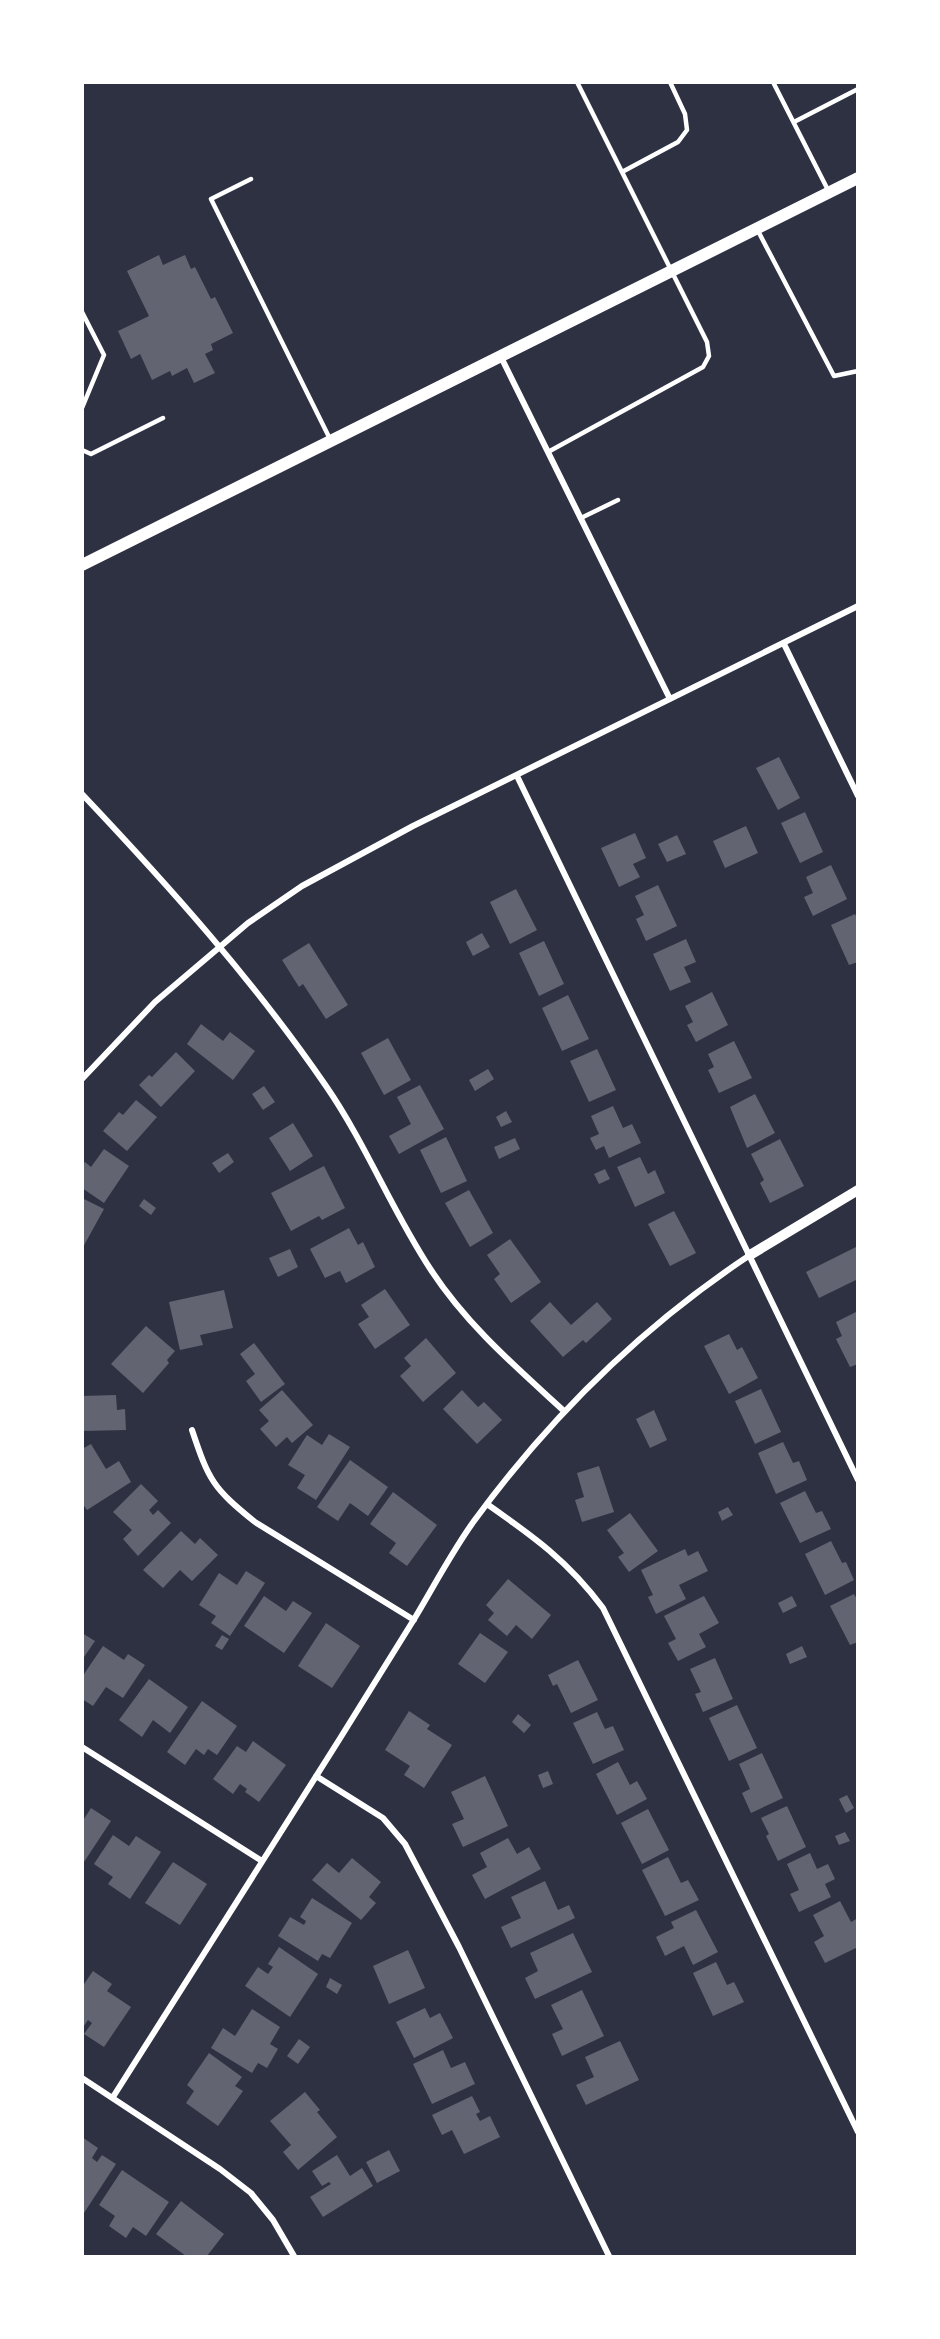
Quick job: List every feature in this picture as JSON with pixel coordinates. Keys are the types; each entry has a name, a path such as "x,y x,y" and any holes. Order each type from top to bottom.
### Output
{"main road":[{"path":"82,565 855,181"}],"street":[{"path":"501,357 670,699"},
{"path":"82,1079 155,1002 219,947 302,886 413,826 858,606"},
{"path":"784,644 858,795"},
{"path":"517,776 858,1480"},
{"path":"82,794 258,993 331,1093 367,1153 415,1244 471,1324 564,1412"},
{"path":"113,2097 487,1504 564,1412 644,1337 724,1272 858,1190"},
{"path":"192,1430 207,1474 233,1504 255,1522 414,1620"},
{"path":"487,1504 544,1545 572,1569 614,1626 858,2132"},
{"path":"82,1747 262,1861"},
{"path":"316,1776 383,1818 410,1852 609,2256"},
{"path":"82,2078 220,2169 251,2193 273,2220 294,2256"}],"lane":[{"path":"548,452 704,367 709,356 707,342 670,273 577,82"},
{"path":"622,172 678,142 687,130 685,114 670,82"},
{"path":"773,82 829,192"},
{"path":"794,122 858,89"},
{"path":"251,178 211,199 331,441"},
{"path":"757,229 834,376 858,371"},
{"path":"82,312 104,355 82,408"},
{"path":"82,450 91,454 163,418"},
{"path":"581,519 618,500"}],"building":[{"path":"159,255 163,265 185,255 191,269 195,267 211,299 215,297 233,333 211,344 213,350 205,354 215,373 194,383 187,368 172,376 170,371 152,380 140,354 131,359 118,331 149,316 127,271"},
{"path":"779,757 800,798 778,810 756,768"},
{"path":"805,812 823,852 800,863 781,823"},
{"path":"746,826 758,853 725,868 713,841"},
{"path":"635,833 646,858 633,864 640,877 619,887 601,848"},
{"path":"677,835 686,854 667,862 658,844"},
{"path":"831,865 847,899 813,916 804,897 813,893 806,877"},
{"path":"658,885 677,926 646,941 636,919 644,915 635,896"},
{"path":"516,889 537,930 510,944 490,902"},
{"path":"855,914 858,920 858,962 849,965 831,925"},
{"path":"482,933 490,947 473,956 466,942"},
{"path":"686,939 696,962 684,967 691,982 670,991 653,954"},
{"path":"544,941 564,984 539,996 519,953"},
{"path":"309,943 348,1005 326,1019 303,984 299,987 282,960"},
{"path":"712,992 728,1025 696,1042 687,1025 693,1022 685,1006"},
{"path":"568,995 589,1039 562,1051 542,1008"},
{"path":"201,1024 223,1041 230,1032 255,1051 233,1080 187,1044"},
{"path":"388,1038 411,1080 384,1095 361,1053"},
{"path":"734,1041 752,1078 719,1093 708,1070 714,1067 708,1054"},
{"path":"597,1049 616,1090 589,1102 570,1061"},
{"path":"176,1052 195,1071 161,1107 139,1085 149,1075 152,1077"},
{"path":"488,1069 494,1079 475,1091 469,1080"},
{"path":"420,1085 444,1129 399,1154 389,1136 411,1124 397,1097"},
{"path":"264,1086 275,1102 263,1110 252,1094"},
{"path":"755,1094 775,1133 747,1148 730,1107"},
{"path":"136,1100 157,1117 127,1151 103,1131 119,1112 123,1115"},
{"path":"613,1106 623,1128 632,1124 641,1143 609,1158 604,1146 596,1150 590,1138 599,1134 591,1116"},
{"path":"506,1111 512,1122 501,1127 496,1117"},
{"path":"293,1123 313,1156 290,1171 269,1138"},
{"path":"446,1137 467,1181 441,1193 420,1150"},
{"path":"515,1138 520,1149 499,1159 494,1147"},
{"path":"780,1139 804,1186 770,1203 760,1183 764,1180 751,1154"},
{"path":"104,1149 129,1166 104,1203 82,1188 82,1165 85,1162 91,1167"},
{"path":"228,1153 234,1162 219,1173 212,1163"},
{"path":"640,1157 648,1174 655,1170 665,1193 635,1207 617,1167"},
{"path":"324,1166 345,1208 322,1220 319,1216 291,1231 271,1193"},
{"path":"605,1169 610,1179 599,1184 594,1174"},
{"path":"469,1190 493,1233 470,1247 445,1203"},
{"path":"82,1198 104,1209 82,1249"},
{"path":"144,1199 156,1208 151,1215 139,1206"},
{"path":"674,1211 696,1253 670,1266 648,1224"},
{"path":"349,1228 358,1245 363,1242 375,1267 346,1283 340,1271 325,1278 310,1249"},
{"path":"510,1239 541,1282 511,1303 494,1279 500,1274 487,1255"},
{"path":"858,1246 858,1279 819,1298 806,1272"},
{"path":"290,1249 298,1267 278,1277 269,1258"},
{"path":"385,1289 410,1325 375,1349 358,1324 369,1317 361,1305"},
{"path":"224,1290 233,1328 200,1335 203,1345 180,1350 169,1302"},
{"path":"550,1302 571,1325 597,1302 612,1319 586,1343 583,1340 563,1357 530,1321"},
{"path":"858,1311 858,1364 850,1367 836,1339 842,1336 836,1322"},
{"path":"146,1326 175,1351 167,1360 169,1363 143,1393 111,1364"},
{"path":"729,1334 737,1350 742,1347 758,1378 729,1394 704,1346"},
{"path":"426,1338 456,1373 423,1402 400,1376 411,1366 404,1358"},
{"path":"254,1343 285,1384 261,1402 246,1381 255,1374 240,1354"},
{"path":"761,1389 781,1432 755,1444 735,1401"},
{"path":"282,1390 313,1425 292,1443 287,1437 276,1447 260,1429 269,1421 259,1410"},
{"path":"462,1390 478,1407 484,1402 502,1420 477,1444 443,1409"},
{"path":"116,1395 117,1410 125,1409 126,1430 82,1431 82,1396"},
{"path":"654,1410 667,1440 650,1448 636,1419"},
{"path":"329,1434 350,1447 316,1500 297,1488 305,1475 288,1465 307,1435 322,1445"},
{"path":"783,1442 793,1463 799,1461 807,1480 776,1494 758,1453"},
{"path":"91,1444 106,1469 119,1461 131,1482 87,1510 82,1503 82,1449"},
{"path":"350,1460 388,1487 368,1516 350,1503 338,1521 317,1507"},
{"path":"599,1466 614,1512 582,1522 575,1500 584,1497 577,1473"},
{"path":"141,1484 158,1501 149,1510 153,1515 158,1510 171,1523 138,1556 123,1539 132,1530 113,1512"},
{"path":"805,1491 816,1513 822,1511 831,1529 800,1543 780,1503"},
{"path":"393,1492 437,1525 407,1566 389,1553 396,1543 370,1524"},
{"path":"728,1507 733,1515 722,1521 718,1512"},
{"path":"630,1513 658,1551 629,1572 618,1557 624,1553 607,1530"},
{"path":"181,1531 195,1544 200,1538 218,1555 192,1581 180,1570 163,1588 143,1570"},
{"path":"831,1541 842,1563 846,1562 854,1580 825,1595 805,1554"},
{"path":"685,1549 688,1556 698,1551 708,1571 679,1585 686,1599 656,1614 648,1597 653,1595 641,1570"},
{"path":"246,1571 265,1583 230,1636 211,1623 216,1616 199,1605 219,1573 237,1585"},
{"path":"508,1579 551,1615 532,1639 516,1625 507,1636 488,1620 494,1613 486,1605"},
{"path":"854,1594 858,1601 858,1642 850,1645 830,1606"},
{"path":"264,1596 286,1611 293,1601 312,1613 284,1653 244,1626"},
{"path":"704,1596 719,1623 699,1634 706,1647 678,1661 668,1643 676,1639 664,1616"},
{"path":"792,1596 797,1606 783,1613 778,1603"},
{"path":"326,1623 360,1646 332,1688 298,1666"},
{"path":"82,1633 95,1641 82,1660"},
{"path":"480,1633 508,1652 485,1683 458,1664"},
{"path":"222,1635 229,1639 222,1650 215,1646"},
{"path":"103,1646 124,1660 128,1654 145,1665 123,1698 106,1687 93,1706 82,1699 82,1677"},
{"path":"802,1646 807,1657 790,1664 786,1654"},
{"path":"715,1658 733,1699 703,1712 695,1694 701,1692 690,1669"},
{"path":"578,1660 598,1700 571,1713 557,1684 553,1686 548,1675"},
{"path":"149,1679 188,1707 170,1733 153,1720 142,1737 119,1720"},
{"path":"202,1701 237,1726 217,1755 208,1749 204,1755 196,1749 185,1765 167,1752"},
{"path":"737,1705 757,1748 729,1761 709,1718"},
{"path":"409,1711 430,1725 427,1729 452,1745 424,1788 404,1775 410,1766 385,1750"},
{"path":"597,1712 605,1729 613,1726 624,1750 593,1764 573,1723"},
{"path":"518,1714 531,1725 524,1733 512,1722"},
{"path":"253,1741 286,1765 259,1802 245,1792 247,1789 240,1784 233,1794 213,1779 237,1746 246,1752"},
{"path":"762,1753 783,1798 751,1813 742,1793 750,1789 739,1764"},
{"path":"618,1762 630,1785 637,1781 647,1799 617,1815 596,1774"},
{"path":"548,1771 553,1784 543,1788 538,1775"},
{"path":"485,1776 508,1826 463,1847 452,1824 464,1819 451,1792"},
{"path":"847,1795 854,1808 846,1813 839,1799"},
{"path":"787,1806 806,1847 778,1861 766,1836 769,1834 761,1818"},
{"path":"91,1808 111,1821 82,1865 82,1822"},
{"path":"648,1809 669,1850 642,1864 621,1823"},
{"path":"845,1832 850,1841 839,1845 835,1836"},
{"path":"113,1835 129,1846 136,1836 161,1852 130,1899 108,1884 113,1877 94,1864"},
{"path":"508,1838 517,1854 529,1847 541,1869 485,1899 472,1875 487,1867 480,1853"},
{"path":"810,1853 817,1869 828,1864 835,1879 825,1884 831,1897 799,1912 790,1894 799,1890 787,1864"},
{"path":"668,1857 681,1883 688,1880 699,1900 665,1916 642,1870"},
{"path":"352,1858 381,1882 369,1897 376,1903 361,1920 312,1880 327,1863 339,1873"},
{"path":"173,1862 207,1884 180,1925 145,1903"},
{"path":"545,1881 558,1910 569,1905 575,1918 511,1948 501,1927 521,1918 511,1897"},
{"path":"312,1898 352,1923 330,1958 322,1954 318,1961 278,1936 290,1917 304,1925 306,1921 300,1917"},
{"path":"840,1901 851,1922 858,1918 858,1947 825,1963 814,1942 824,1936 813,1915"},
{"path":"696,1910 718,1952 693,1965 684,1946 665,1956 656,1937 674,1928 671,1922"},
{"path":"573,1933 592,1972 535,1999 525,1978 538,1971 530,1953"},
{"path":"279,1947 318,1974 290,2017 245,1986 258,1967 268,1974 273,1967 268,1964"},
{"path":"408,1950 425,1988 389,2004 373,1966"},
{"path":"716,1962 727,1985 734,1982 744,2002 713,2016 693,1973"},
{"path":"93,1971 112,1984 107,1991 131,2007 104,2047 84,2034 92,2023 88,2020 82,2029 82,1987"},
{"path":"330,1978 342,1985 337,1994 326,1987"},
{"path":"582,1990 604,2036 562,2056 552,2034 563,2029 551,2005"},
{"path":"425,2008 430,2018 440,2013 453,2038 414,2058 396,2022"},
{"path":"252,2009 280,2027 270,2044 278,2049 267,2068 258,2063 252,2073 211,2048 223,2028 235,2036"},
{"path":"299,2039 310,2047 298,2064 287,2056"},
{"path":"620,2041 639,2080 586,2105 576,2085 594,2077 585,2057"},
{"path":"443,2050 451,2068 465,2062 475,2084 432,2104 413,2064"},
{"path":"209,2053 242,2077 235,2086 243,2091 218,2126 186,2103 194,2091 187,2085"},
{"path":"305,2092 320,2110 317,2112 337,2137 298,2170 283,2152 291,2145 270,2121"},
{"path":"472,2096 480,2112 476,2114 480,2121 490,2116 500,2137 464,2154 452,2130 442,2135 432,2115"},
{"path":"82,2137 98,2148 92,2158 97,2162 102,2155 116,2164 82,2216"},
{"path":"389,2150 400,2171 377,2183 366,2162"},
{"path":"337,2155 350,2176 362,2168 373,2186 323,2217 310,2197 331,2184 329,2182 322,2186 312,2171"},
{"path":"122,2170 169,2202 146,2236 133,2227 126,2238 109,2226 115,2216 99,2205"},
{"path":"181,2201 224,2234 207,2256 186,2256 156,2234"}]}
